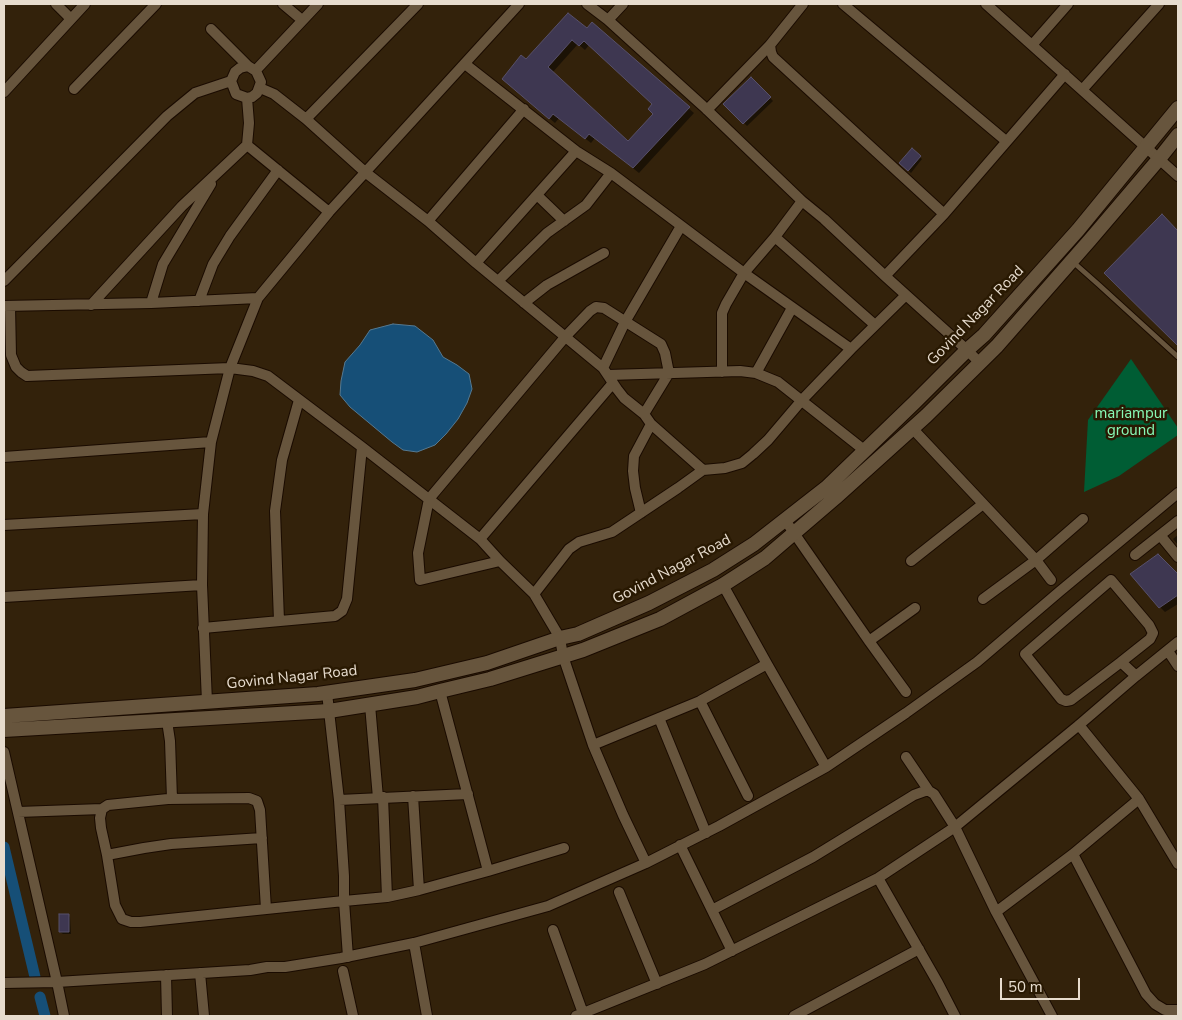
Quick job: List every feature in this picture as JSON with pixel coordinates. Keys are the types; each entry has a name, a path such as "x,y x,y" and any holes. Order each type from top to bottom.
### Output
{"main road":[{"name":"Govind Nagar Road","path":"4,716 327,693 415,680 487,663 560,638 578,634 648,603 713,570 754,544 827,487 984,335 1078,230 1178,108"},
{"path":"4,730 330,711 370,705 417,697 490,679 584,650 660,619 723,585 765,558 912,428 997,346 1072,262 1178,135"}],"street":[{"path":"56,4 71,19"},
{"path":"4,92 85,4"},
{"path":"74,89 156,4"},
{"path":"283,4 302,20"},
{"path":"211,28 252,68 262,82 258,93 252,97 247,98 236,94 231,82 235,72 240,68 252,68 318,4"},
{"path":"306,119 418,4"},
{"path":"207,702 202,585 203,514 211,442 230,368 258,298 329,212 519,4"},
{"path":"587,4 608,20 707,110 802,201 980,363"},
{"path":"608,20 622,4"},
{"path":"707,110 770,45 803,4"},
{"path":"843,4 1006,141"},
{"path":"986,4 1178,176"},
{"path":"1032,45 1068,4"},
{"path":"1082,90 1159,4"},
{"path":"770,45 770,52 773,57 944,214"},
{"path":"465,64 576,151 611,173 744,273 851,349"},
{"path":"885,276 944,214 1065,74"},
{"path":"4,281 167,116 195,93 231,82"},
{"path":"260,88 274,94 306,119 365,172 428,221 476,263 566,336 608,375 624,398 644,414 652,424 703,470"},
{"path":"91,305 182,206 247,145 249,123 247,98"},
{"path":"428,221 524,109"},
{"path":"247,145 329,212"},
{"path":"476,263 576,151"},
{"path":"199,301 213,264 230,236 278,170"},
{"path":"151,303 163,264 217,173"},
{"path":"498,281 547,233 586,205 611,173"},
{"path":"537,195 564,221"},
{"path":"722,372 722,313 726,304 744,273 775,237 802,201"},
{"path":"480,539 608,375 625,322 681,226"},
{"path":"775,237 875,325"},
{"path":"524,303 547,285 604,253"},
{"path":"534,594 569,549 579,542 612,532 703,470 724,468 742,463 754,454 802,400 906,295"},
{"path":"258,298 91,305 7,306 11,356 16,367 27,376 230,368 253,371 268,376 480,539 534,594 560,638 563,656 593,745 646,863"},
{"path":"500,561 420,580 418,554 429,499 566,336 596,307 604,308 661,344 665,353 669,374 644,414"},
{"path":"756,373 792,308"},
{"path":"608,375 740,371 756,373 778,382 864,450"},
{"path":"279,621 275,511 282,460 299,400"},
{"path":"641,513 635,488 634,456 652,424"},
{"path":"912,428 1036,560 1051,580"},
{"path":"4,457 211,442"},
{"path":"203,628 335,616 342,611 347,599 362,447"},
{"path":"4,983 57,982 285,967 414,944 548,906 680,846 826,767 977,662 1178,493"},
{"path":"911,561 983,504"},
{"path":"4,525 203,514"},
{"path":"983,599 1036,560 1083,519"},
{"path":"785,520 906,692"},
{"path":"1135,555 1178,521"},
{"path":"1160,535 1178,557"},
{"path":"1111,580 1149,625 1152,632 1150,639 1120,662 1071,700 1066,701 1061,699 1025,654 1111,580"},
{"path":"4,596 202,585"},
{"path":"723,585 826,767"},
{"path":"869,641 916,608"},
{"path":"553,930 581,1016 705,964 878,878 955,827 1178,642"},
{"path":"1168,650 1178,666"},
{"path":"1120,662 1136,676"},
{"path":"593,745 700,702 767,664"},
{"path":"440,691 488,871"},
{"path":"327,693 339,800 348,957"},
{"path":"700,702 748,796"},
{"path":"370,705 380,798 387,897"},
{"path":"659,718 706,832"},
{"path":"167,721 170,741 172,799"},
{"path":"1079,725 1139,799 1178,864"},
{"path":"4,752 64,1016"},
{"path":"906,757 929,791 934,794 955,827 996,912 1052,1016"},
{"path":"712,910 813,857 914,795 929,791"},
{"path":"339,800 468,794"},
{"path":"413,796 419,890"},
{"path":"18,812 102,809 108,805 172,799 249,798 257,801 262,823 266,909"},
{"path":"996,912 1074,854 1139,799"},
{"path":"102,809 100,818 101,828 115,906 122,919 131,922 387,897 488,871 564,848"},
{"path":"107,855 171,844 262,838"},
{"path":"680,846 732,951"},
{"path":"1074,854 1146,994 1155,1004 1165,1010 1178,1010"},
{"path":"878,878 938,983 954,1016"},
{"path":"619,892 657,984"},
{"path":"414,944 427,1016"},
{"path":"794,1016 919,949"},
{"path":"344,971 353,1016"},
{"path":"200,973 204,1016"},
{"path":"166,975 168,1016"}],"lane":[{"path":"1072,262 1178,357"}],"green space":[{"name":"mariampur ground","path":"1131,359 1178,428 1178,435 1119,476 1084,492 1088,420"}],"water":[{"path":"393,324 415,326 433,340 443,357 469,374 472,389 458,419 446,434 435,445 417,452 403,450 392,442 350,407 340,395 345,362 370,330"}],"building":[{"path":"568,13 587,28 592,22 690,107 633,168 589,134 585,139 553,114 549,119 502,79 521,55 526,59","holes":["572,40 579,46 584,41 652,104 648,109 653,114 628,141 548,67"]},
{"path":"751,77 771,97 743,124 723,104"},
{"path":"912,148 921,156 908,171 899,163"},
{"path":"1162,214 1178,231 1178,346 1104,273"},
{"path":"1158,554 1178,574 1178,595 1159,608 1130,574"},
{"path":"59,914 69,914 69,932 59,932"}],"waterway":[{"path":"4,847 35,977"},
{"path":"40,997 45,1016"}]}
